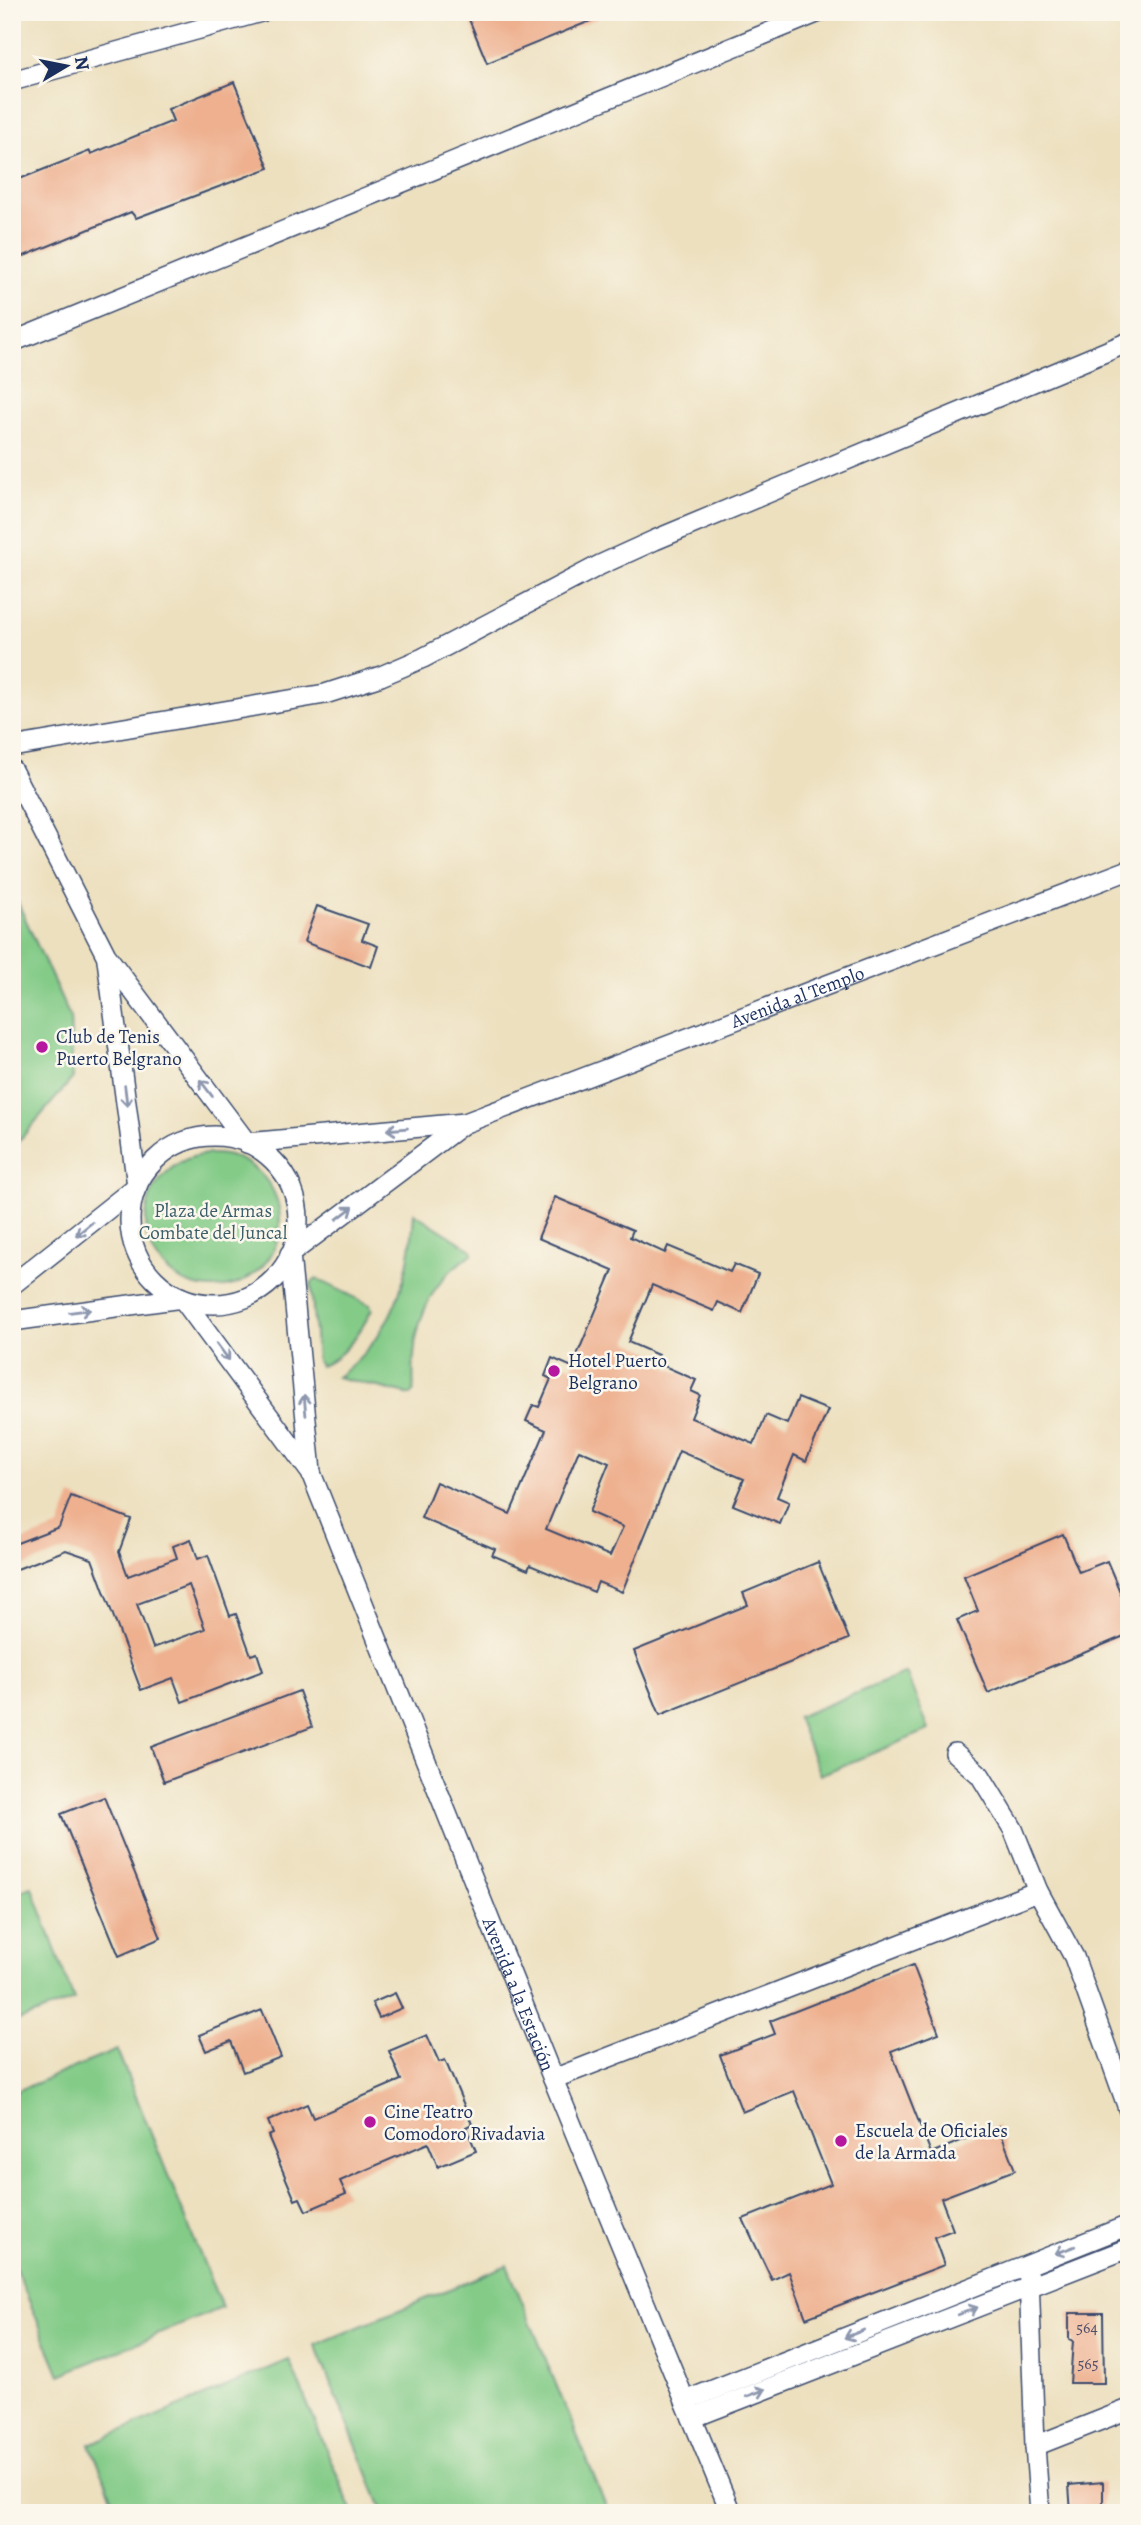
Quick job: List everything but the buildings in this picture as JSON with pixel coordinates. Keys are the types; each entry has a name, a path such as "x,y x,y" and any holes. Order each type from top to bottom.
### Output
{"street":[{"path":"12,81 261,12"},
{"path":"12,342 819,12"},
{"path":"12,747 325,694 381,676 423,658 600,565 655,540 1129,342"},
{"path":"12,770 106,956 247,1143 274,1162 291,1189 298,1222 290,1254 276,1276 257,1293 232,1302 207,1304 182,1298 161,1286 144,1268 138,1257 130,1222 137,1186 106,956"},
{"name":"Avenida al Templo","path":"465,1123 1129,870"},
{"path":"12,1285 137,1186 154,1161 178,1144 218,1136 247,1143 465,1123"},
{"path":"290,1254 465,1123"},
{"path":"290,1254 311,1474"},
{"path":"12,1321 182,1298"},
{"path":"182,1298 311,1474"},
{"name":"Avenida a la Estación","path":"311,1474 553,2079 731,2513"},
{"path":"955,1753 980,1775 1002,1808 1038,1891 1074,1957 1121,2066 1129,2110"},
{"path":"553,2079 1038,1891"},
{"path":"688,2409 1028,2264 1129,2225"},
{"path":"688,2409 1029,2288 1129,2248"},
{"path":"1028,2264 1040,2513"},
{"path":"1035,2446 1129,2409"}],"green space":[{"name":"Club de Tenis Puerto Belgrano","path":"12,890 70,1017 73,1078 12,1149"},
{"name":"Plaza de Armas Combate del Juncal","path":"213,1154 238,1159 260,1174 275,1196 280,1221 275,1246 260,1268 238,1283 213,1288 188,1283 166,1268 151,1246 146,1221 151,1196 166,1174 188,1159"},
{"path":"414,1213 472,1250 472,1254 442,1281 423,1314 414,1351 414,1391 411,1395 337,1377 372,1343 395,1304 408,1261"},
{"path":"317,1279 370,1305 372,1309 363,1326 344,1350 320,1366 317,1361 311,1283"},
{"path":"906,1673 929,1730 820,1775 797,1717"},
{"path":"32,1887 74,2000 12,2023 12,1894"},
{"path":"117,2050 222,2308 60,2375 12,2260 12,2093"},
{"path":"507,2265 609,2513 384,2513 315,2345"},
{"path":"289,2360 353,2513 119,2513 90,2444"}],"place":[{"name":"Club de Tenis Puerto Belgrano","path":"42,1047"},
{"name":"Hotel Puerto Belgrano","path":"554,1371"},
{"name":"Cine Teatro Comodoro Rivadavia","path":"370,2122"},
{"name":"Escuela de Oficiales de la Armada","path":"841,2141"}]}
